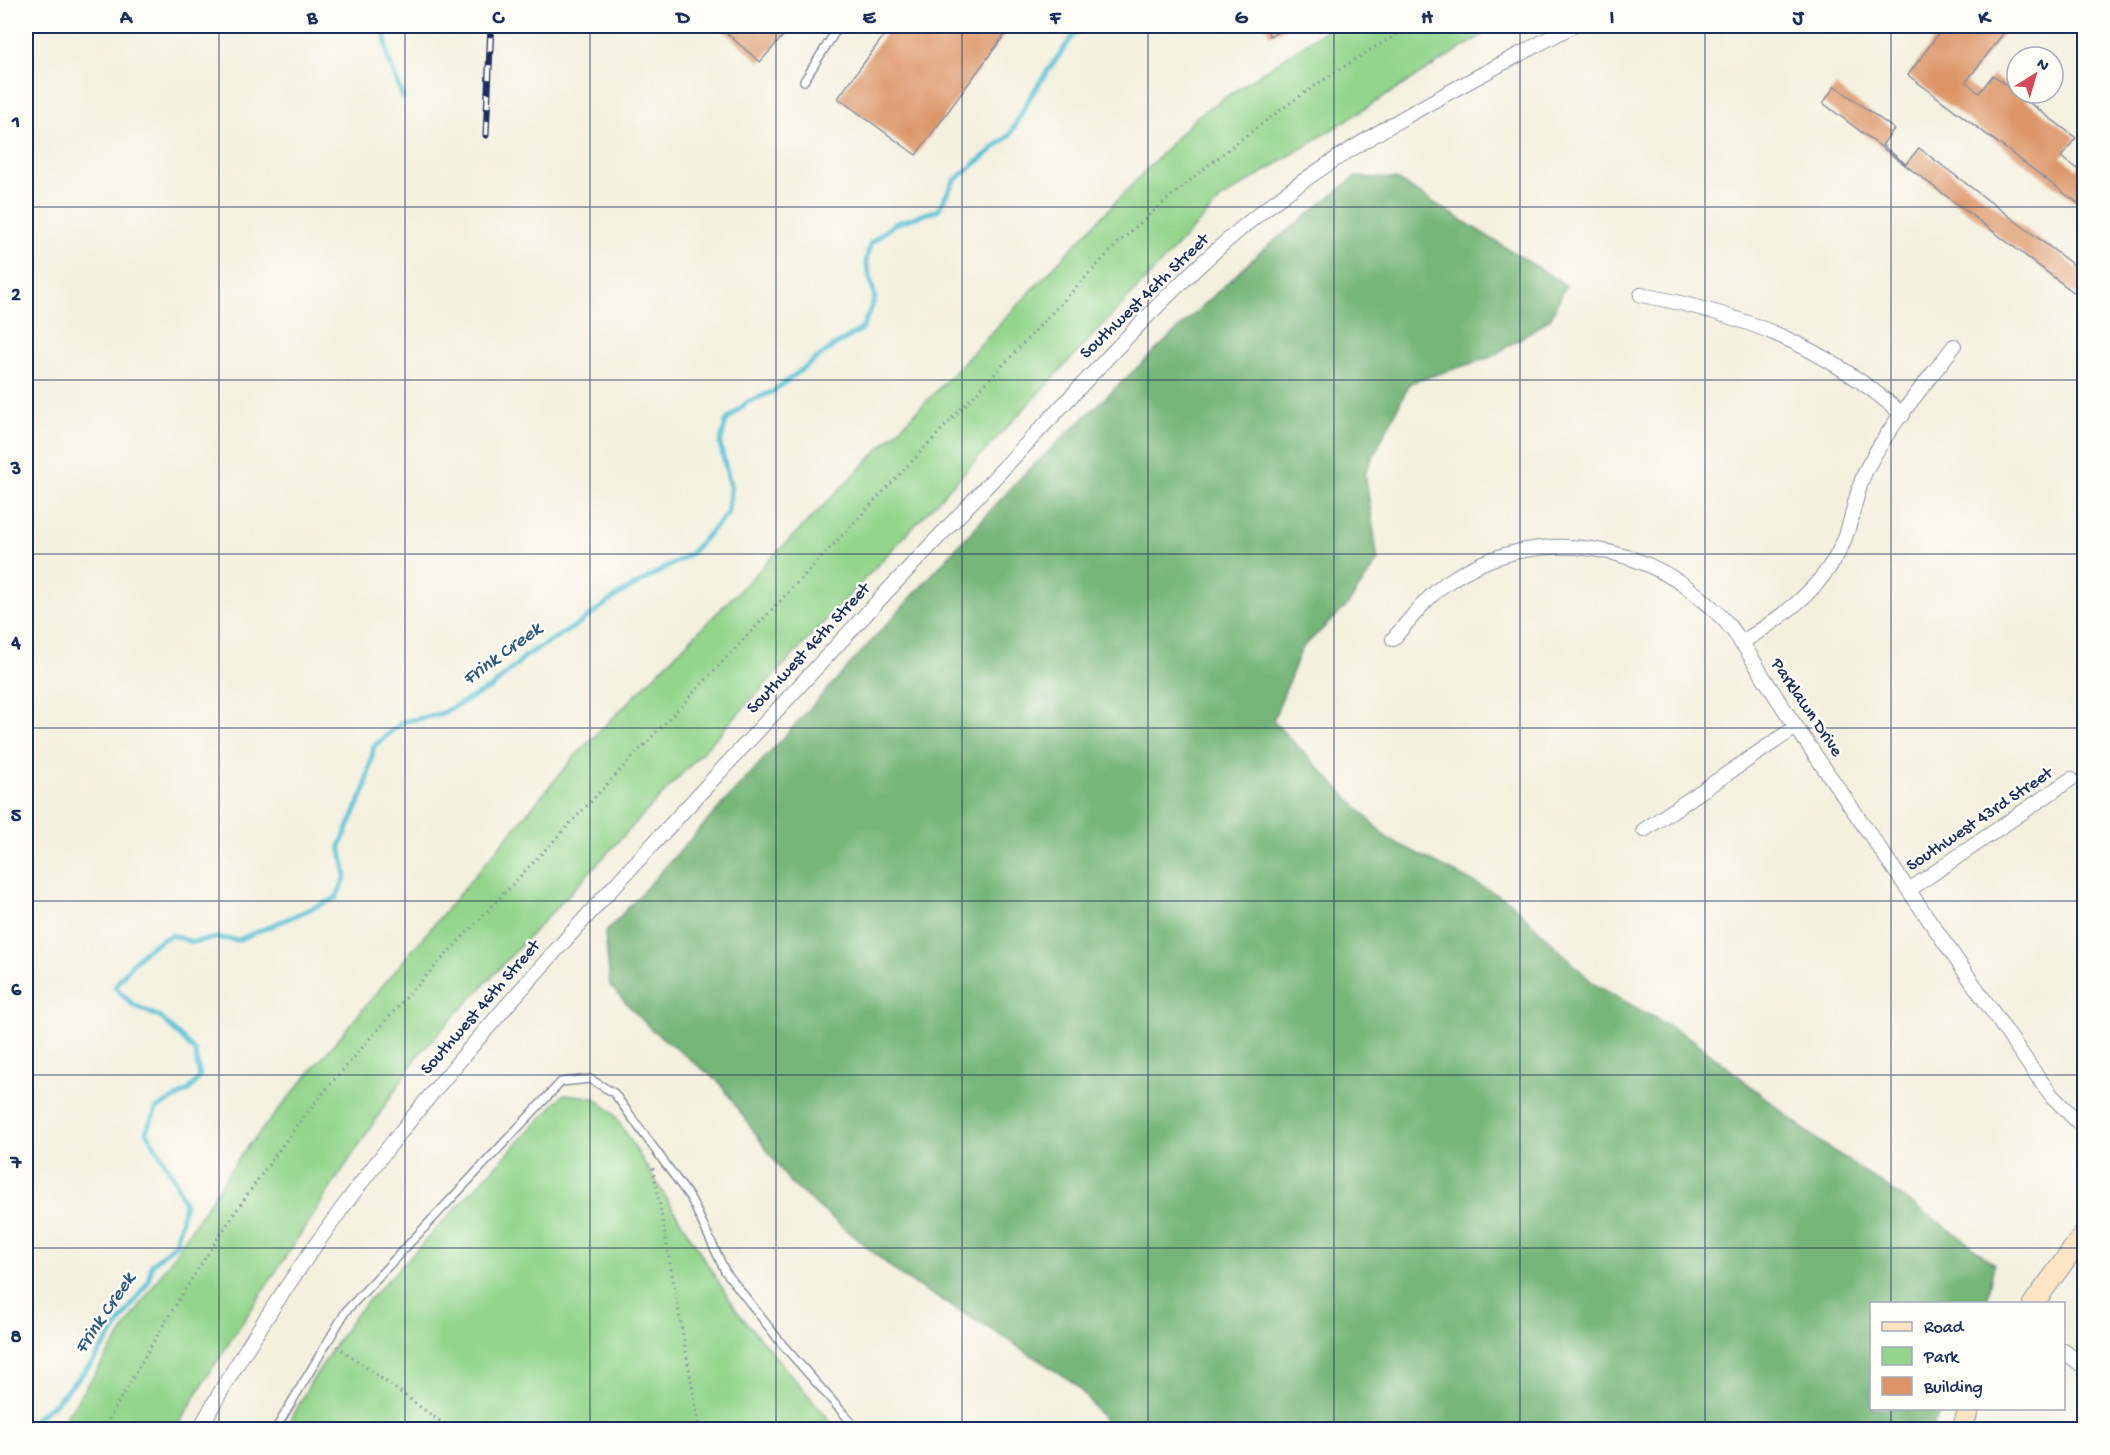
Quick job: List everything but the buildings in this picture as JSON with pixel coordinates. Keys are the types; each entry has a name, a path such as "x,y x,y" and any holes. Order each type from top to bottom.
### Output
{"main road":[{"path":"2034,1302 2085,1234"},
{"path":"1962,1430 1968,1410"}],"street":[{"name":"Southwest 46th Street","path":"199,1430 319,1239 380,1155 449,1070 514,995 801,684 1119,345 1180,285 1260,214 1330,162 1572,26"},
{"path":"1641,295 1711,310 1784,336 1827,358 1903,415"},
{"path":"1742,643 1796,606 1822,578 1842,545 1865,473 1882,442 1954,346"},
{"name":"Parklawn Drive","path":"1392,639 1431,595 1483,562 1532,548 1562,545 1603,549 1659,569 1696,592 1727,622 1742,643 1796,727 2032,1069 2052,1096 2085,1128"},
{"path":"1644,830 1796,727"},
{"name":"Southwest 43rd Street","path":"1909,890 2072,779"},
{"path":"2065,1352 2085,1367"}],"lane":[{"path":"804,81 839,26"},
{"path":"275,1430 346,1311 561,1082 590,1079 614,1093 691,1199 725,1271 782,1344 858,1430"}],"path":[{"path":"103,1430 186,1288 269,1164 305,1116 418,984 1119,242 1175,191 1244,136 1311,88 1412,26"},
{"path":"648,1139 700,1430"},
{"path":"327,1340 452,1430"}],"green space":[{"path":"1332,26 1497,26 1221,199 418,1055 208,1375 176,1429 58,1429 240,1156 575,756 926,402 1197,116"},
{"path":"1355,177 1396,179 1566,285 1550,319 1491,357 1410,383 1365,473 1378,560 1347,606 1302,648 1273,721 1387,838 1508,900 1594,984 1694,1040 1812,1136 1959,1236 1994,1264 1986,1302 1870,1302 1870,1410 1941,1410 1931,1429 1111,1429 1076,1384 1002,1336 904,1278 791,1184 719,1082 651,1029 610,986 605,933 1022,476 1259,253"},
{"path":"564,1094 595,1098 614,1114 736,1310 837,1429 286,1429 311,1382 354,1316"}],"waterway":[{"path":"377,26 385,34 388,58 403,98"},
{"name":"Frink Creek","path":"26,1426 55,1403 92,1363 148,1282 152,1264 176,1243 185,1204 172,1174 146,1131 157,1108 188,1091 200,1077 195,1052 161,1018 132,1004 115,987 127,970 146,950 172,935 192,942 216,938 238,940 336,898 346,876 340,846 365,789 374,746 403,722 440,714 492,687 527,655 577,625 618,595 690,554 727,514 731,489 720,444 726,421 747,402 772,392 832,347 862,329 875,298 866,261 870,244 894,224 938,210 954,181 1010,135 1030,97 1049,69 1073,36 1086,26"}],"railway":[{"path":"486,135 491,26"}]}
